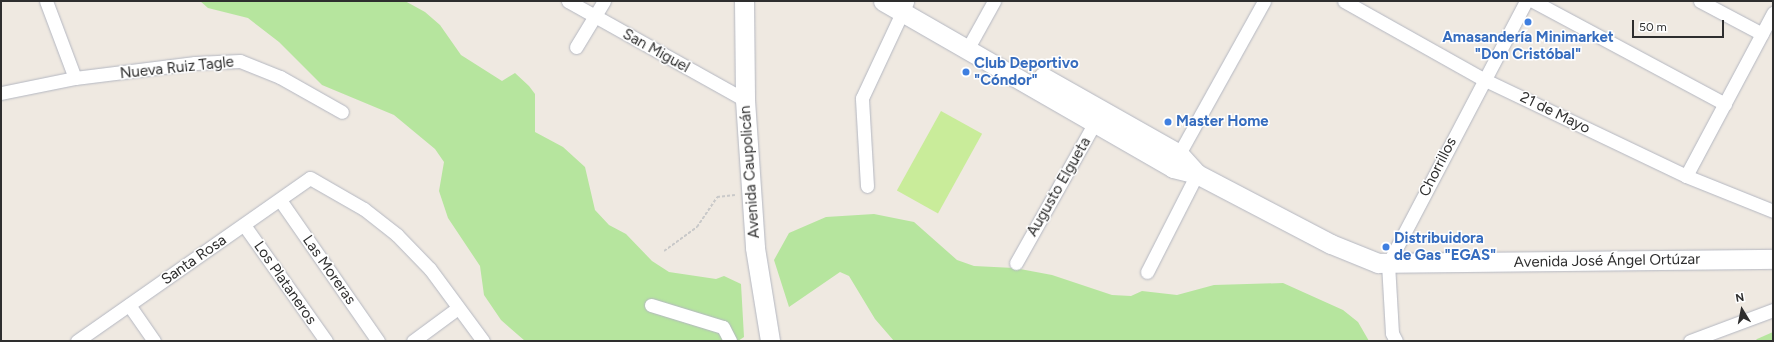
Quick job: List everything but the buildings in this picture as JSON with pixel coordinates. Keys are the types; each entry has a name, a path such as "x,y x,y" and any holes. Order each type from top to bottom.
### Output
{"street":[{"path":"46,1 75,78"},
{"name":"San Miguel","path":"568,1 594,17 745,100"},
{"path":"576,47 604,1"},
{"name":"Avenida Caupolicán","path":"744,1 745,100 755,248 770,341"},
{"name":"Avenida José Ángel Ortúzar","path":"883,1 905,5 1099,116 1179,154 1197,174"},
{"path":"971,43 994,1"},
{"path":"1179,154 1264,1"},
{"name":"21 de Mayo","path":"1344,1 1483,79 1686,176 1773,211"},
{"name":"Chorrillos","path":"1388,264 1483,79 1526,1"},
{"path":"1533,1 1725,104"},
{"path":"1700,1 1762,34"},
{"path":"867,186 862,98 905,5"},
{"path":"1686,176 1773,13"},
{"name":"Nueva Ruiz Tagle","path":"1,93 75,78 195,63 240,61 280,77 342,112"},
{"name":"Avenida José Ángel Ortúzar","path":"1099,116 1173,168 1197,174 1331,244 1388,264 1773,259"},
{"name":"Augusto Elgueta","path":"1016,263 1099,116"},
{"path":"1147,272 1197,174"},
{"name":"Santa Rosa","path":"77,341 310,178 364,209 397,235 430,269 458,308"},
{"name":"Las Moreras","path":"280,200 378,341"},
{"name":"Los Plataneros","path":"244,224 326,341"},
{"path":"1388,264 1392,333 1396,341"},
{"path":"129,305 154,341"},
{"path":"651,305 723,327 730,341"},
{"path":"413,341 458,308 483,341"},
{"path":"1690,341 1773,310"}],"path":[{"path":"664,251 697,227 717,197 736,195 736,187"}],"green space":[{"path":"200,1 405,1 425,12 440,25 461,55 502,81 515,73 529,86 535,94 535,132 563,147 585,167 595,210 609,225 626,234 652,261 669,272 716,279 724,276 741,284 744,337 738,341 525,341 501,320 484,295 480,266 448,218 439,191 444,162 435,149 394,115 322,85 279,42 248,18 208,8"},
{"path":"941,111 982,134 938,213 897,191"},
{"path":"874,214 914,222 957,260 974,266 1014,268 1052,275 1112,295 1131,296 1142,291 1177,295 1214,285 1283,283 1343,310 1358,322 1369,341 894,341 875,319 849,276 840,272 789,307 774,260 789,233 826,217"},
{"path":"1773,332 1773,341 1755,341 1757,339"}],"place":[{"name":"Amasandería Minimarket \"Don Cristóbal\"","path":"1528,22"},
{"name":"Club Deportivo \"Cóndor\"","path":"966,72"},
{"name":"Master Home","path":"1168,122"},
{"name":"Distribuidora de Gas \"EGAS\"","path":"1386,247"}]}
